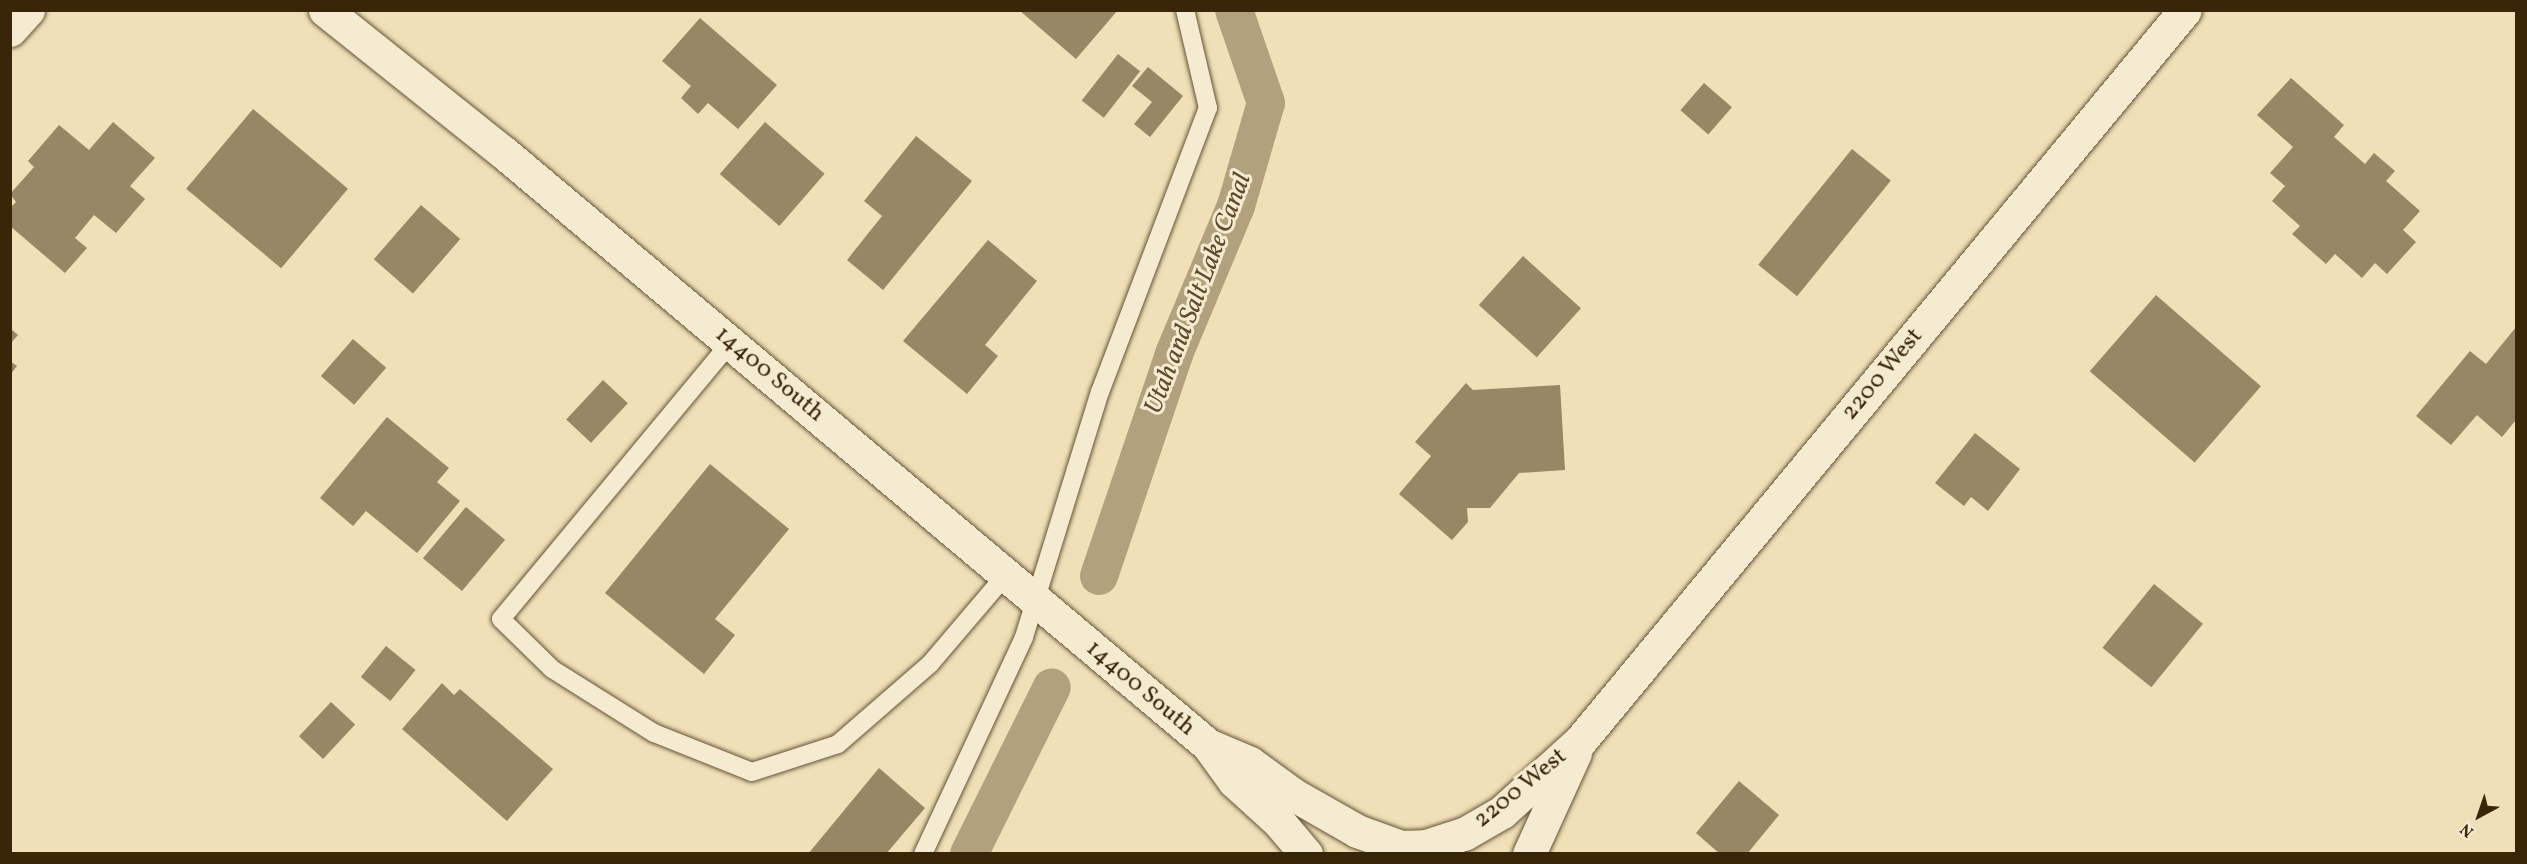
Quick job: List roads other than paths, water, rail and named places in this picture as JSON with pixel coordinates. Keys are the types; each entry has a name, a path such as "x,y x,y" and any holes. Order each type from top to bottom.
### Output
{"main road":[{"path":"10,30 27,10"},
{"name":"14400 South","path":"325,10 503,152 1208,745 1234,781 1279,822 1305,854"},
{"name":"2200 West","path":"1414,850 1464,834 1502,812 1581,740 2185,10"},
{"name":"2200 West","path":"1529,854 1581,740"},
{"name":"14400 South","path":"1208,745 1250,763 1294,795 1357,831 1414,850"}],"lane":[{"path":"923,854 1024,637 1100,392 1208,108 1185,10"},
{"path":"731,342 501,619 552,669 654,733 752,772 838,744 930,664 1005,576"}],"waterway":[{"name":"Utah and Salt Lake Canal","path":"1099,576 1174,354 1236,206 1266,103 1234,10"},
{"name":"Utah and Salt Lake Canal","path":"969,854 1052,687"}]}
